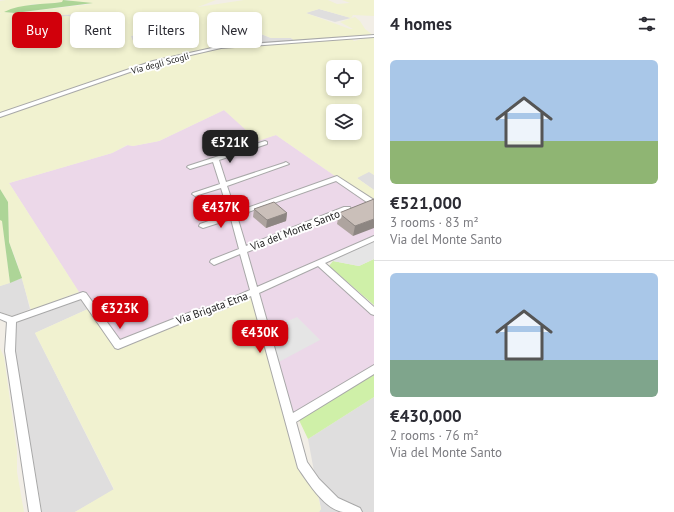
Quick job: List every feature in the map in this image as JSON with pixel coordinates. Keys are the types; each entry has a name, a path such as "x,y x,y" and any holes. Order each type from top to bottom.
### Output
{"street":[{"name":"Via degli Scogli","path":"0,115 155,62 221,47 374,36"},
{"path":"190,166 265,143"},
{"name":"Via del Monte Santo","path":"215,159 233,214 302,464 315,482 334,502 356,512"},
{"path":"195,194 286,164"},
{"path":"203,226 337,178 374,203"},
{"name":"Via del Monte Santo","path":"214,262 347,209"},
{"path":"254,292 374,238"},
{"path":"320,263 374,312"},
{"name":"Via Brigata Etna","path":"12,320 83,295 118,345 194,314 218,308 254,292"},
{"path":"0,316 12,320 10,351 35,512"},
{"path":"290,420 374,369"}],"shaded area":[{"path":"319,9 351,18 335,22 305,13"},
{"path":"62,15 70,15 70,22 62,20"},
{"path":"262,34 271,38 291,38 295,41 262,44"},
{"path":"224,110 258,140 276,135 374,203 374,238 320,263 374,312 374,369 290,420 254,293 118,345 80,294 9,183 112,153 128,145 133,146 159,141"},
{"path":"369,171 374,175 374,190 357,178"},
{"path":"374,238 374,259 359,266 333,261 330,258"},
{"path":"22,278 30,309 13,316 0,312 0,286"},
{"path":"80,298 88,309 35,333 114,490 75,512 42,512 15,350 15,323"},
{"path":"297,317 320,340 275,364 265,331"},
{"path":"374,397 374,512 319,512 321,509 308,439"}],"green space":[{"path":"63,0 63,2 33,4 5,12 12,13 12,48 62,48 62,16 69,16 70,48 125,48 125,12 70,12 70,14 62,15 62,12 24,12 92,4 78,3 69,0 216,0 198,7 244,0 328,0 337,4 350,3 342,0 374,0 374,16 353,15 351,18 319,9 306,13 350,29 353,29 340,22 355,17 360,21 365,29 373,35 350,38 354,41 374,36 374,175 369,172 357,178 374,190 374,203 276,135 258,141 224,110 159,141 133,146 127,145 112,153 9,183 79,292 31,310 17,262 9,242 8,202 0,189 0,1"},
{"path":"63,0 93,3 23,12 4,12 18,7 62,2"},
{"path":"0,189 8,202 9,242 22,278 10,283 2,221 0,220"},
{"path":"0,220 2,220 10,283 0,286"},
{"path":"374,259 374,305 329,266 333,261 359,266"},
{"path":"252,297 296,464 303,477 317,492 321,509 319,512 75,512 114,489 35,333 88,309 115,349 127,346 194,318"},
{"path":"0,348 4,357 17,451 17,472 24,512 0,512"},
{"path":"374,374 374,397 308,439 299,420"}],"building":[{"path":"374,199 374,219 355,226 339,213"},
{"path":"274,202 287,213 267,220 254,209"}]}
